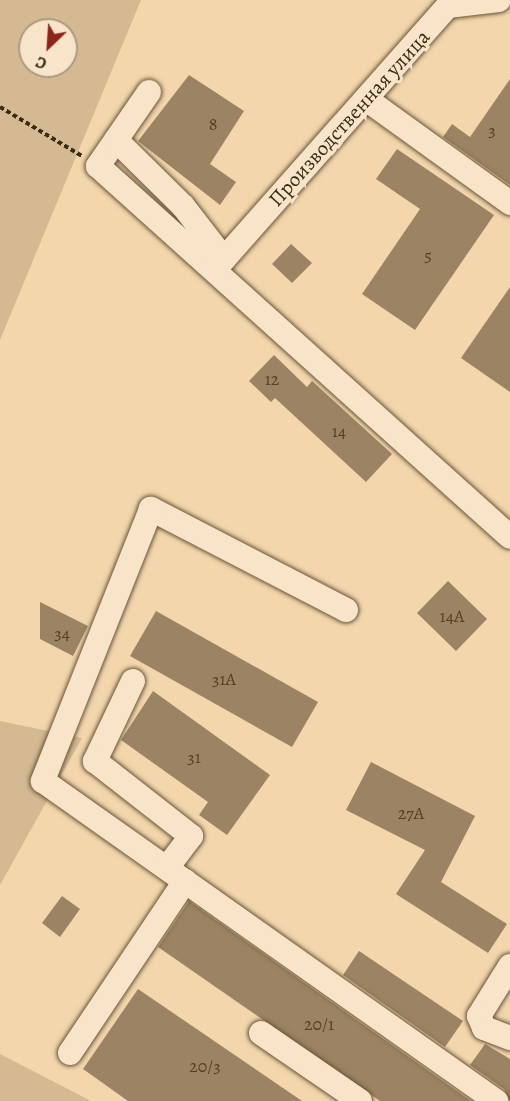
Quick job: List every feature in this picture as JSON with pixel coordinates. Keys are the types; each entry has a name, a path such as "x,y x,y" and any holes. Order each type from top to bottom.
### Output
{"lane":[{"name":"Производственная улица","path":"220,263 448,6 499,0"},
{"path":"149,92 98,166 220,263 510,537"},
{"path":"366,99 510,203"},
{"path":"116,140 183,206 220,263"},
{"path":"346,610 151,509 43,781 496,1101"},
{"path":"70,1053 176,875 191,836 96,761 133,681"},
{"path":"510,966 479,1016 484,1028 510,1038"},
{"path":"261,1033 360,1101"}],"path":[{"path":"0,107 98,166"}],"shaded area":[{"path":"0,0 141,0 0,340"},
{"path":"0,721 82,738 0,885"},
{"path":"0,1054 91,1101 0,1101"}],"building":[{"path":"189,75 244,111 210,164 236,182 220,205 138,141"},
{"path":"510,79 510,185 443,137 452,124 470,137"},
{"path":"397,149 494,215 415,330 362,294 420,209 376,179"},
{"path":"291,244 312,263 292,283 272,264"},
{"path":"510,287 510,392 461,358"},
{"path":"274,355 307,387 312,381 392,454 366,482 275,398 271,402 249,381"},
{"path":"448,581 487,619 456,651 417,613"},
{"path":"40,602 88,626 73,656 40,639"},
{"path":"156,611 318,702 292,747 130,656"},
{"path":"153,691 270,775 227,835 199,815 208,802 121,740"},
{"path":"371,762 475,816 441,882 507,924 488,953 396,894 425,850 346,810"},
{"path":"62,896 80,909 60,937 42,923"},
{"path":"189,901 471,1101 380,1101 158,947"},
{"path":"359,951 463,1021 445,1047 343,975"},
{"path":"138,989 302,1101 128,1101 83,1069"},
{"path":"485,1044 510,1059 510,1101 504,1089 470,1065"}]}
